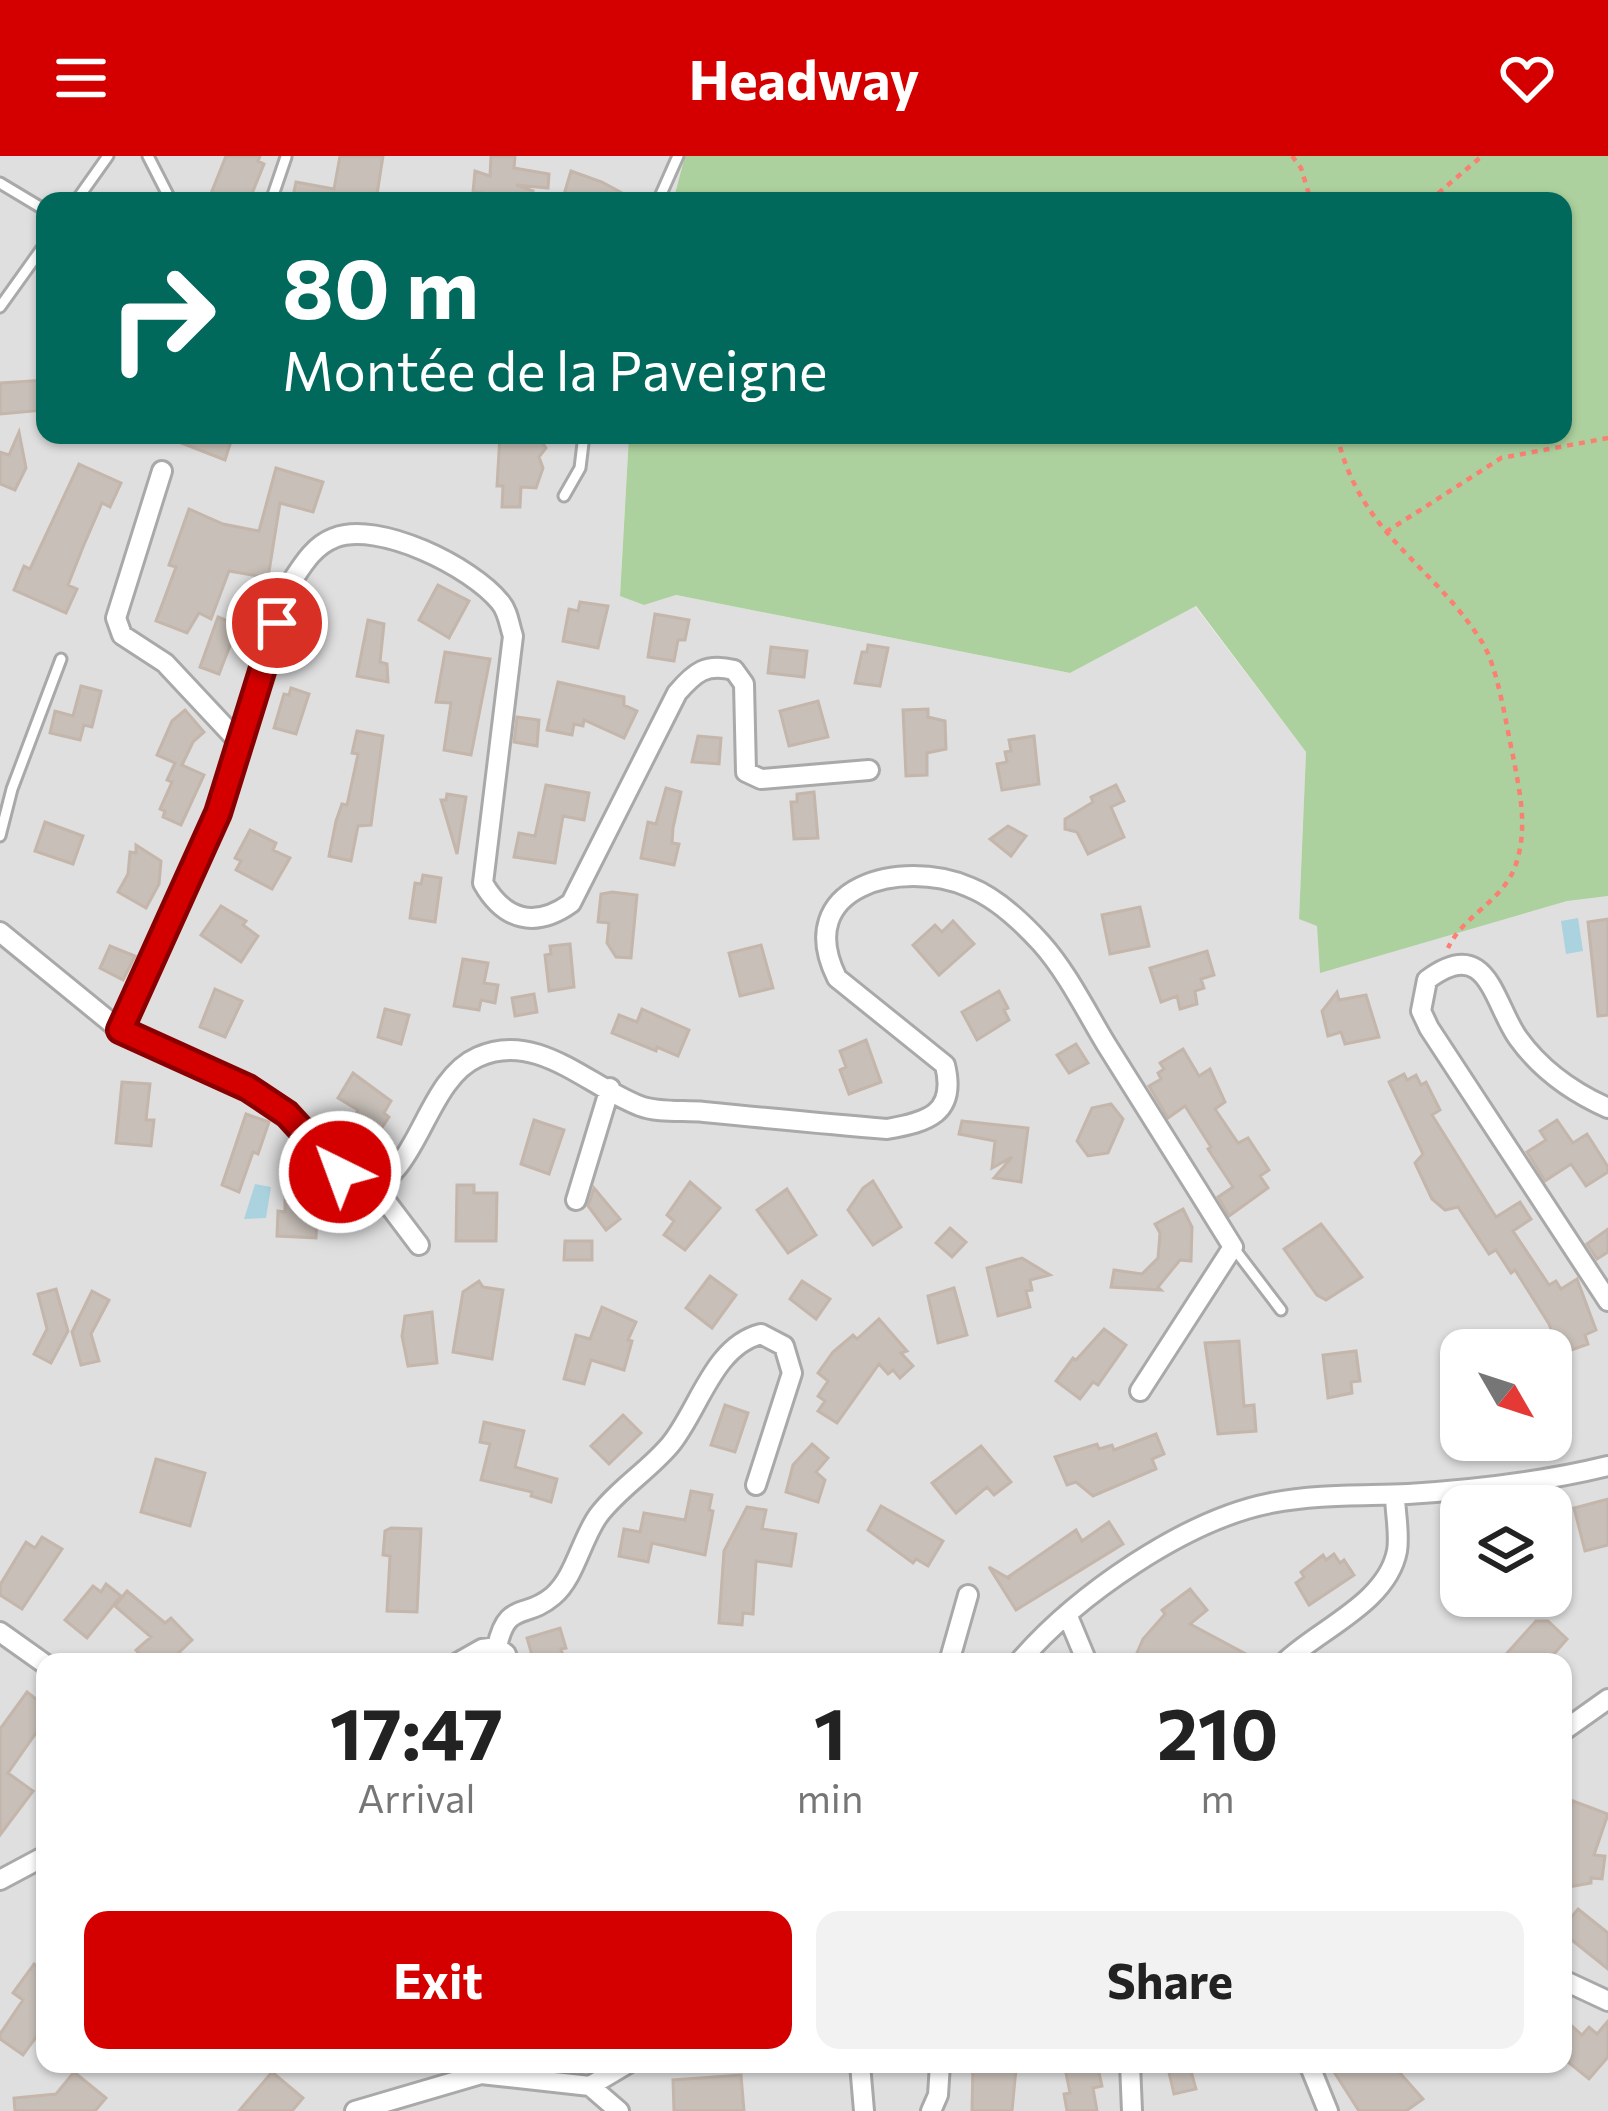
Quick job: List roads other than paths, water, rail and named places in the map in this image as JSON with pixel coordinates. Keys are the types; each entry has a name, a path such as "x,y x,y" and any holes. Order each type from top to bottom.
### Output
{"street":[{"path":"162,471 116,618 122,635 165,664 238,741"},
{"path":"120,1030 218,813 290,584 309,555 330,539 353,533 382,536 459,567 505,607 513,636 483,883 496,906 524,918 553,916 571,903 677,693 694,673 713,665 734,670 744,684 746,772 761,778 869,770"},
{"path":"0,932 120,1030 248,1088 287,1114 360,1190 376,1188 394,1174 451,1079 476,1057 508,1050 551,1059 642,1107 887,1129 923,1123 935,1116 947,1092 945,1066 837,978 824,931 831,910 842,897 861,887 925,876 965,884 991,897 1044,946 1233,1246 1140,1391"},
{"path":"1608,1108 1572,1092 1546,1069 1516,1036 1496,988 1482,974 1453,964 1427,980 1421,1010 1516,1164 1608,1300"},
{"path":"576,1200 610,1088"},
{"path":"376,1188 418,1245"},
{"path":"502,1653 504,1623 514,1611 554,1595 596,1519 671,1443 729,1353 747,1337 761,1334 784,1346 792,1373 757,1485"},
{"path":"1028,1653 1067,1614 1172,1543 1268,1504 1329,1496 1395,1495 1608,1466"},
{"path":"1297,1653 1363,1603 1390,1569 1398,1549 1395,1495"},
{"path":"952,1653 968,1595"},
{"path":"1067,1614 1083,1653"},
{"path":"0,1632 36,1658"},
{"path":"1572,1725 1608,1699"},
{"path":"0,1880 36,1861"},
{"path":"1572,1984 1608,2001"},
{"path":"355,2111 473,2073"},
{"path":"510,2073 590,2086 619,2111"},
{"path":"590,2086 612,2073"},
{"path":"861,2073 864,2111"},
{"path":"932,2111 939,2073"},
{"path":"1130,2073 1132,2111"},
{"path":"1313,2073 1328,2111"}],"lane":[{"path":"82,192 108,156"},
{"path":"148,156 166,192"},
{"path":"662,192 678,156"},
{"path":"274,192 286,157"},
{"path":"0,183 36,205"},
{"path":"0,307 36,257"},
{"path":"564,496 580,468 583,444"},
{"path":"0,836 61,659"},
{"path":"1233,1246 1281,1310"}],"water":[{"path":"1578,918 1583,951 1566,954 1561,921"},
{"path":"255,1184 271,1187 266,1218 244,1219"}]}
